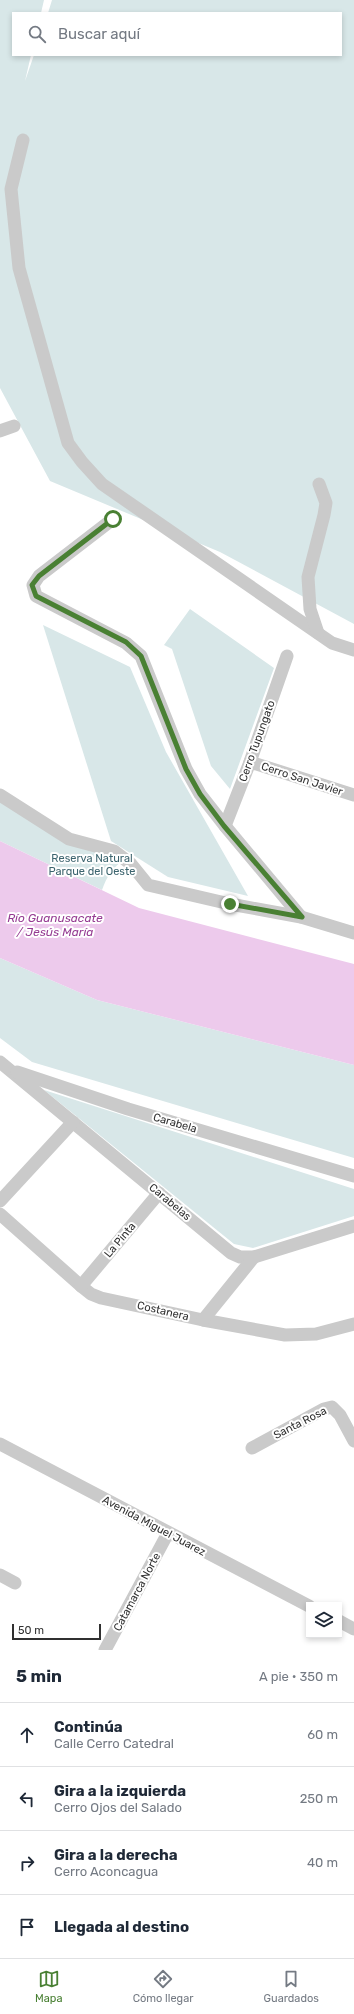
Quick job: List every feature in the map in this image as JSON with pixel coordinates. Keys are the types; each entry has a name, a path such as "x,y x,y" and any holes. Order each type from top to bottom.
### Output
{"street":[{"path":"23,140 11,189 19,268 68,443 82,462 102,484 332,643 354,650"},
{"path":"0,431 14,426"},
{"path":"318,633 310,609 308,577 326,503 319,484"},
{"path":"113,519 39,576 32,585 36,596 126,642 141,656 186,769 200,794 224,826 302,917"},
{"name":"Cerro Tupungato","path":"224,826 250,762 287,656"},
{"name":"Cerro San Javier","path":"250,762 354,795"},
{"path":"0,795 69,839 114,851 131,864 148,886 230,904 302,917 354,933"},
{"name":"Carabelas","path":"5,1066 231,1253 240,1257 254,1257 354,1226"},
{"name":"Carabela","path":"5,1066 128,1109 354,1176"},
{"path":"0,1200 73,1122"},
{"name":"La Pinta","path":"81,1286 159,1193"},
{"name":"Costanera","path":"0,1214 81,1286 91,1294 101,1298 203,1320 286,1335 316,1334 354,1324"},
{"path":"203,1320 254,1257"},
{"name":"Santa Rosa","path":"252,1448 324,1409 332,1407 340,1415 354,1441"},
{"name":"Avenida Miguel Juarez","path":"0,1444 306,1604"},
{"name":"Catamarca Norte","path":"105,1650 168,1533"},
{"path":"0,1575 15,1583"},
{"path":"342,1623 354,1629"}],"green space":[{"path":"0,0 44,0 41,12 12,12 12,56 31,56 25,81 34,56 342,56 342,12 48,12 52,0 354,0 354,624 220,552 50,481 0,388"},
{"path":"190,609 274,668 230,789 211,766 172,649 164,645"},
{"path":"43,625 130,667 166,752 248,896 168,877 111,841"},
{"name":"Reserva Natural Parque del Oeste","path":"0,795 69,839 125,859 110,873 102,890 0,841"},
{"path":"0,958 97,1000 354,1065 354,1158 32,1062 0,1038"},
{"path":"44,1090 354,1189 354,1216 253,1248 234,1244"}],"water":[{"name":"Río Guanusacate / Jesús María","path":"0,841 139,908 354,964 354,1065 97,1000 0,958"}],"route":[{"path":"113,519 39,576 32,585 36,596 126,642 141,656 181,751 186,769 200,794 224,826 302,917 230,904"}]}
